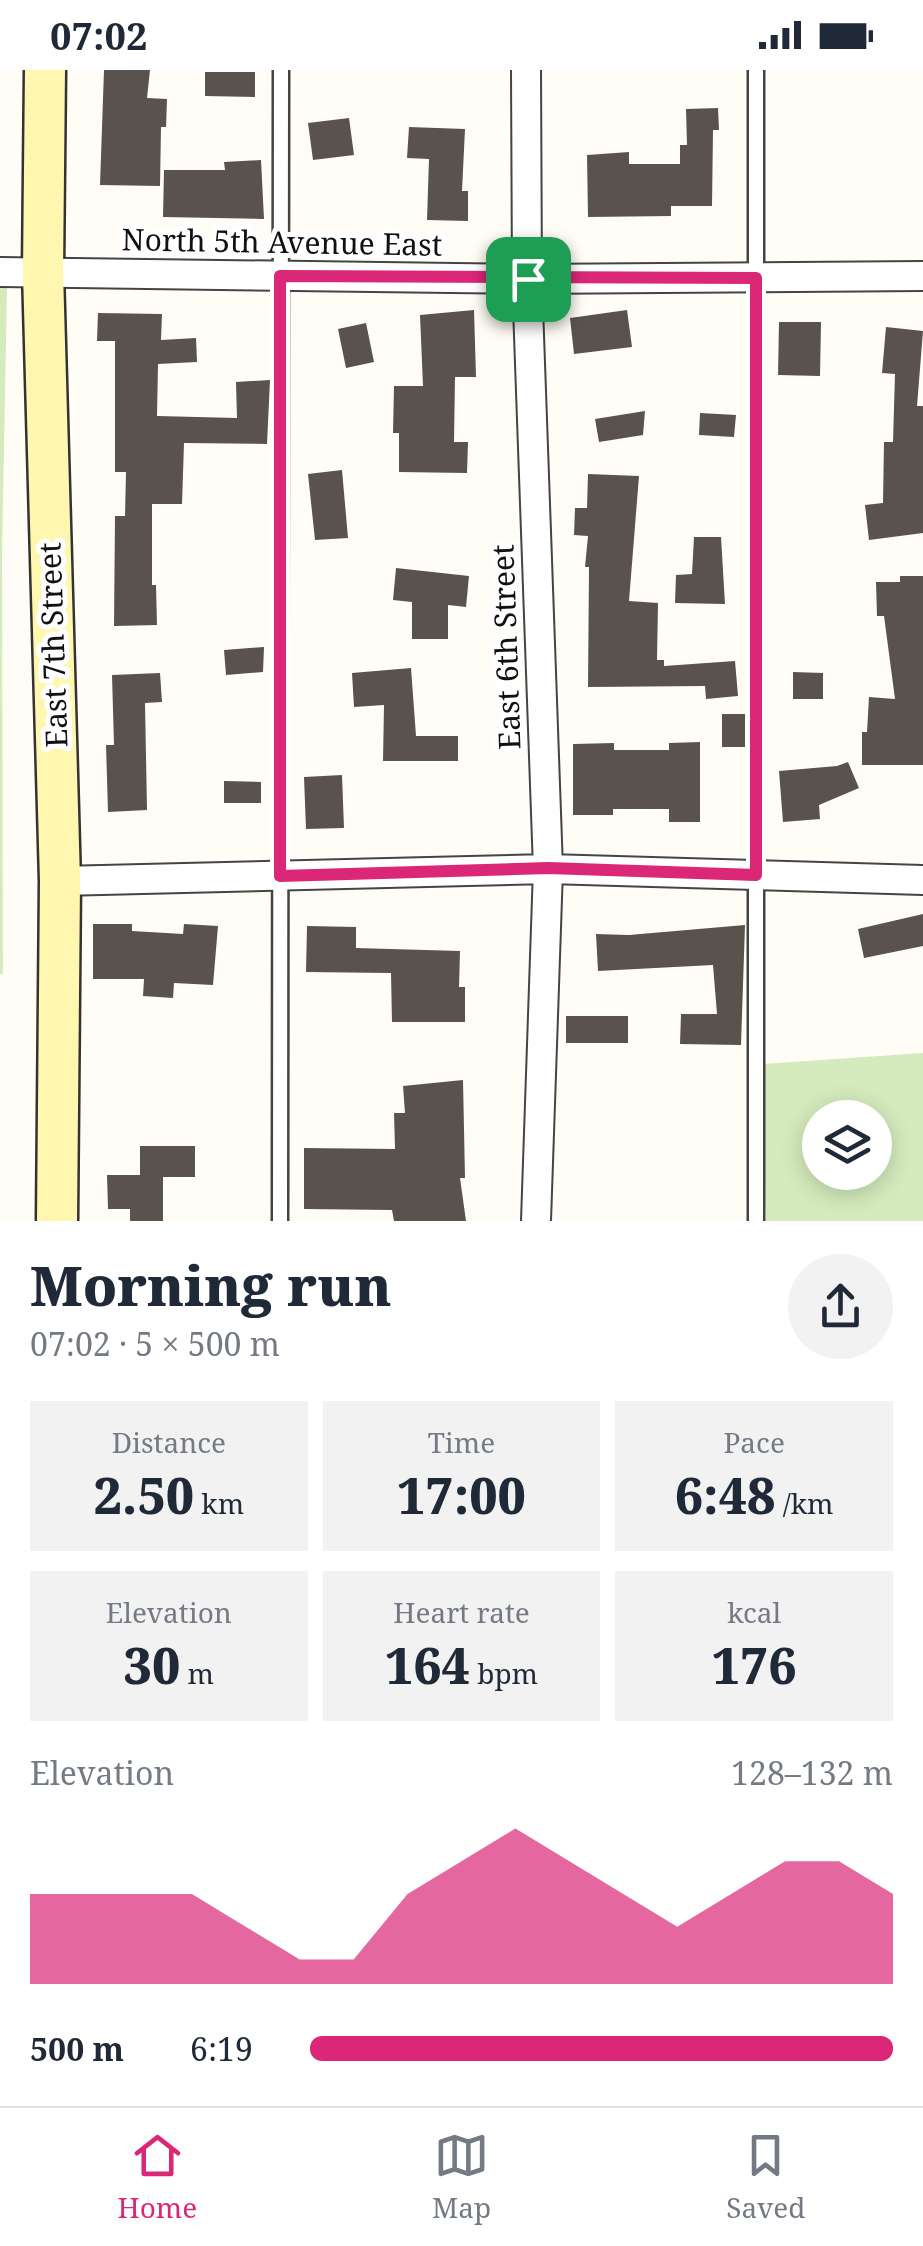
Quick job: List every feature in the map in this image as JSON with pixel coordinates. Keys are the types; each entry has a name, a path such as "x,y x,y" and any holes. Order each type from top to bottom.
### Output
{"street":[{"name":"East 7th Street","path":"44,70 43,272 60,881 56,1221"},
{"name":"East 6th Street","path":"526,70 528,279 548,868 536,1221"},
{"name":"North 5th Avenue East","path":"0,272 528,279 923,276"},
{"path":"60,881 548,868 923,880"}],"lane":[{"path":"280,1221 281,70"},
{"path":"756,70 756,1221"}],"green space":[{"path":"0,288 7,288 2,556 3,974 0,974"},
{"path":"923,1053 923,1221 766,1221 762,1064"}],"building":[{"path":"104,70 150,70 147,98 167,99 166,127 161,127 160,186 100,185"},
{"path":"205,72 255,72 255,97 205,96"},
{"path":"718,108 719,130 713,130 712,206 671,206 671,216 588,217 587,155 629,152 629,164 680,164 680,145 687,145 686,109"},
{"path":"349,118 354,155 313,160 308,123"},
{"path":"409,127 465,129 462,191 468,191 468,221 427,220 429,159 407,158"},
{"path":"261,160 264,219 163,217 164,170 225,170 224,162"},
{"path":"474,310 476,377 455,377 454,442 468,442 467,473 399,472 399,433 393,433 394,386 423,386 420,315"},
{"path":"627,310 632,347 574,354 570,318"},
{"path":"98,313 162,314 161,340 196,338 197,362 158,364 157,416 237,418 236,382 270,380 267,444 184,443 182,504 152,504 152,585 156,585 157,625 114,626 115,516 125,516 126,472 115,472 115,341 97,341"},
{"path":"779,322 821,322 820,376 778,375"},
{"path":"366,323 374,362 346,368 338,329"},
{"path":"886,327 923,331 917,406 923,406 923,533 869,540 865,505 883,503 884,442 893,442 895,374 882,373"},
{"path":"645,411 643,435 599,442 595,419"},
{"path":"700,413 736,415 734,437 699,435"},
{"path":"342,470 348,538 315,540 308,474"},
{"path":"588,474 639,476 629,601 658,603 657,660 664,660 664,666 735,661 738,696 706,699 705,686 588,687 588,536 574,535 575,508 587,508"},
{"path":"694,537 721,537 725,604 675,603 676,575 692,574"},
{"path":"396,568 469,576 466,607 448,605 448,639 412,639 412,602 393,600"},
{"path":"900,576 923,576 923,765 862,765 862,732 867,732 869,697 895,699 884,616 877,616 876,582 900,582"},
{"path":"264,647 263,672 226,675 224,650"},
{"path":"411,668 416,736 458,736 458,761 383,761 384,705 354,707 352,673"},
{"path":"793,672 823,673 823,699 793,699"},
{"path":"160,673 162,702 145,703 147,810 108,812 106,745 114,745 112,675"},
{"path":"722,714 745,714 745,747 722,747"},
{"path":"700,742 700,822 669,822 669,809 613,809 613,815 573,815 573,744 614,743 614,750 669,750 669,743"},
{"path":"848,762 859,788 819,805 820,819 783,822 779,771"},
{"path":"342,775 344,828 306,829 304,777"},
{"path":"224,781 261,782 261,803 224,803"},
{"path":"923,914 923,946 864,958 858,929"},
{"path":"93,924 132,924 132,931 183,934 184,924 218,926 213,985 174,983 173,998 143,996 144,979 93,979"},
{"path":"745,925 741,1045 680,1044 681,1014 717,1014 713,965 598,971 596,934"},
{"path":"307,926 356,927 356,948 460,951 459,987 465,987 465,1022 392,1022 391,973 306,972"},
{"path":"566,1016 628,1016 628,1043 566,1043"},
{"path":"463,1080 465,1178 460,1178 466,1221 394,1221 392,1210 304,1209 304,1148 395,1149 394,1113 405,1113 403,1086"},
{"path":"140,1146 195,1146 195,1177 163,1177 163,1221 130,1221 130,1209 108,1209 107,1175 140,1175"}],"route":[{"path":"280,276 528,279 756,278 756,875 548,868 280,876 280,276"}]}
